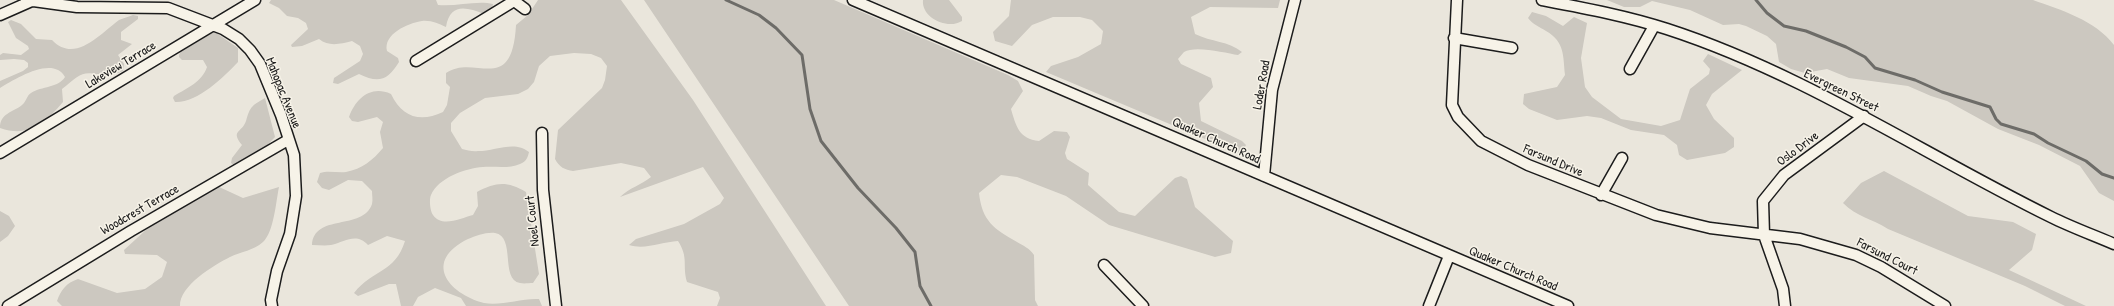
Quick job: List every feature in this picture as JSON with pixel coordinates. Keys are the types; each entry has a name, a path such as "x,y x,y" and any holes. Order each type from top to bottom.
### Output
{"street":[{"name":"Mahopac Avenue","path":"30,0 77,7 168,8 213,24 239,39 260,64 281,115 294,155 296,196 290,234 277,271 271,300 272,306"},
{"path":"0,15 30,0"},
{"name":"Lakeview Terrace","path":"1,151 255,0"},
{"path":"416,61 514,0 525,9"},
{"name":"Quaker Church Road","path":"853,0 1568,306"},
{"name":"Loder Road","path":"1264,176 1272,90 1295,0"},
{"name":"Farsund Drive","path":"1457,0 1452,105 1458,117 1468,130 1481,141 1497,151 1601,195 1656,215 1702,226 1764,235"},
{"name":"Evergreen Street","path":"1542,0 1589,9 1654,26 1762,67 1864,116 2051,217 2114,244"},
{"path":"1630,69 1654,26"},
{"path":"1454,38 1512,48"},
{"name":"Oslo Drive","path":"1785,306 1783,289 1764,235 1763,202 1784,175 1864,116"},
{"name":"Noel Court","path":"542,133 543,190 556,306"},
{"name":"Woodcrest Terrace","path":"8,306 131,231 288,140"},
{"path":"1601,195 1622,158"},
{"name":"Farsund Court","path":"1764,235 1820,243 1856,255 1881,267 1945,306"},
{"path":"1429,306 1449,256"},
{"path":"1104,265 1144,306"}],"shaded area":[{"path":"271,0 436,0 438,5 480,3 493,4 492,8 484,14 465,9 455,10 448,19 446,27 435,22 422,21 410,24 398,30 389,39 387,45 387,51 398,58 399,62 391,73 378,79 372,79 359,74 338,84 333,83 334,78 360,61 363,54 360,46 352,41 331,44 323,42 319,39 302,46 292,47 291,45 308,29 306,23 298,18 287,16 279,8 269,3"},
{"path":"538,0 621,0 693,100 826,306 717,306 720,298 718,292 687,282 683,252 678,241 641,247 629,245 636,239 684,224 720,204 724,198 703,167 620,197 627,191 651,177 644,168 621,163 573,171 560,166 555,159 558,130 602,88 607,66 601,58 591,54 574,53 550,56 539,66 534,82 528,89 518,94 485,98 460,113 451,123 451,131 462,149 470,151 484,151 511,146 518,147 529,152 525,161 516,166 469,169 453,175 435,189 430,199 433,215 437,219 446,222 473,215 478,206 477,192 490,186 502,184 519,188 526,192 539,274 533,283 520,283 514,280 509,267 505,242 501,236 495,233 468,239 454,248 446,257 444,266 445,276 460,292 484,303 505,303 539,299 542,306 466,306 461,298 435,288 418,297 413,306 401,306 396,284 389,284 358,296 354,293 361,285 383,270 395,259 401,251 405,241 387,236 368,245 364,241 355,238 331,245 312,245 315,235 321,229 329,225 359,217 367,212 372,204 372,191 362,181 348,180 329,190 322,188 317,182 320,173 352,171 371,160 383,148 380,132 383,122 377,117 358,122 352,121 349,117 352,110 365,95 377,91 391,94 395,102 406,113 412,116 427,117 443,112 447,105 450,87 446,83 446,73 457,68 500,67 507,60 513,47 516,25 528,15"},
{"path":"644,0 834,0 1008,75 1018,81 1023,91 1011,109 1019,131 1027,138 1039,141 1054,131 1067,132 1070,137 1065,153 1067,159 1089,173 1088,185 1119,212 1135,216 1175,178 1181,176 1187,179 1195,207 1233,241 1231,253 1215,257 1109,225 1066,196 1017,177 1001,175 979,193 983,211 990,223 1002,233 1026,247 1034,255 1035,300 1038,306 849,306"},
{"path":"923,0 949,0 962,17 962,21 950,24 936,21 926,12"},
{"path":"1011,0 1280,0 1278,8 1210,7 1191,17 1195,34 1237,48 1242,52 1238,55 1211,50 1195,49 1184,52 1178,59 1181,64 1211,78 1213,87 1199,103 1201,121 1242,141 1246,145 1241,154 1046,72 1051,66 1078,57 1101,44 1103,31 1092,20 1080,17 1053,17 1032,25 1012,46 995,41 993,32 1009,16"},
{"path":"1607,0 2033,0 2066,12 2087,22 2106,36 2114,45 2114,201 2099,193 2080,166 2039,145 1998,129 1947,101 1908,86 1849,78 1827,69 1805,73 1791,69 1779,62 1776,44 1767,36 1746,26 1739,24 1723,25 1690,10 1652,1 1640,7 1624,7"},
{"path":"1532,12 1546,16 1563,26 1574,17 1587,23 1581,58 1585,87 1592,97 1621,119 1661,126 1680,120 1690,89 1709,74 1710,69 1703,61 1708,54 1742,70 1712,94 1706,105 1714,119 1734,138 1734,147 1725,153 1687,160 1679,155 1677,145 1664,135 1631,130 1601,118 1587,116 1557,120 1529,109 1523,104 1524,94 1557,87 1565,75 1560,45 1552,35 1534,24 1528,18"},
{"path":"133,15 138,16 138,19 121,32 121,40 132,44 118,55 124,64 123,71 107,77 92,73 82,74 62,89 63,102 50,116 36,127 20,131 10,131 0,128 4,116 22,105 30,94 54,85 62,81 65,77 59,71 52,68 43,68 15,79 0,88 0,81 23,71 28,67 28,63 24,60 0,60 0,55 3,53 21,55 29,49 28,46 16,38 8,22 11,20 21,24 36,39 52,40 61,47 70,49 78,48 87,44 96,39 119,20"},
{"path":"212,30 238,48 238,62 217,82 201,94 183,101 175,102 173,98 174,96 198,81 202,77 207,67 203,60 182,60 179,57 180,53 192,41"},
{"path":"265,98 275,137 261,152 235,166 231,163 232,158 242,145 237,137 237,134 244,125 252,107"},
{"path":"1884,171 1968,216 2013,222 2036,234 2032,250 2009,270 2086,306 2065,306 2025,286 1888,229 1848,208 1843,203 1861,183"},
{"path":"217,186 243,198 279,187 276,208 270,231 267,237 259,245 234,255 199,277 185,291 181,298 180,306 62,306 57,301 64,287 78,279 117,293 145,289 162,277 167,262 157,255 125,254 124,250 159,218"},
{"path":"0,211 9,216 15,226 8,236 0,242"}],"waterway":[{"path":"726,0 759,15 776,28 802,55 810,109 821,141 858,188 896,228 915,252 920,286 931,306"},
{"path":"1756,0 1767,13 1784,26 1806,31 1846,47 1865,57 1875,68 1915,80 1942,92 1990,107 1996,119 2001,124 2034,134 2048,143 2086,161 2102,174 2114,178"}]}
